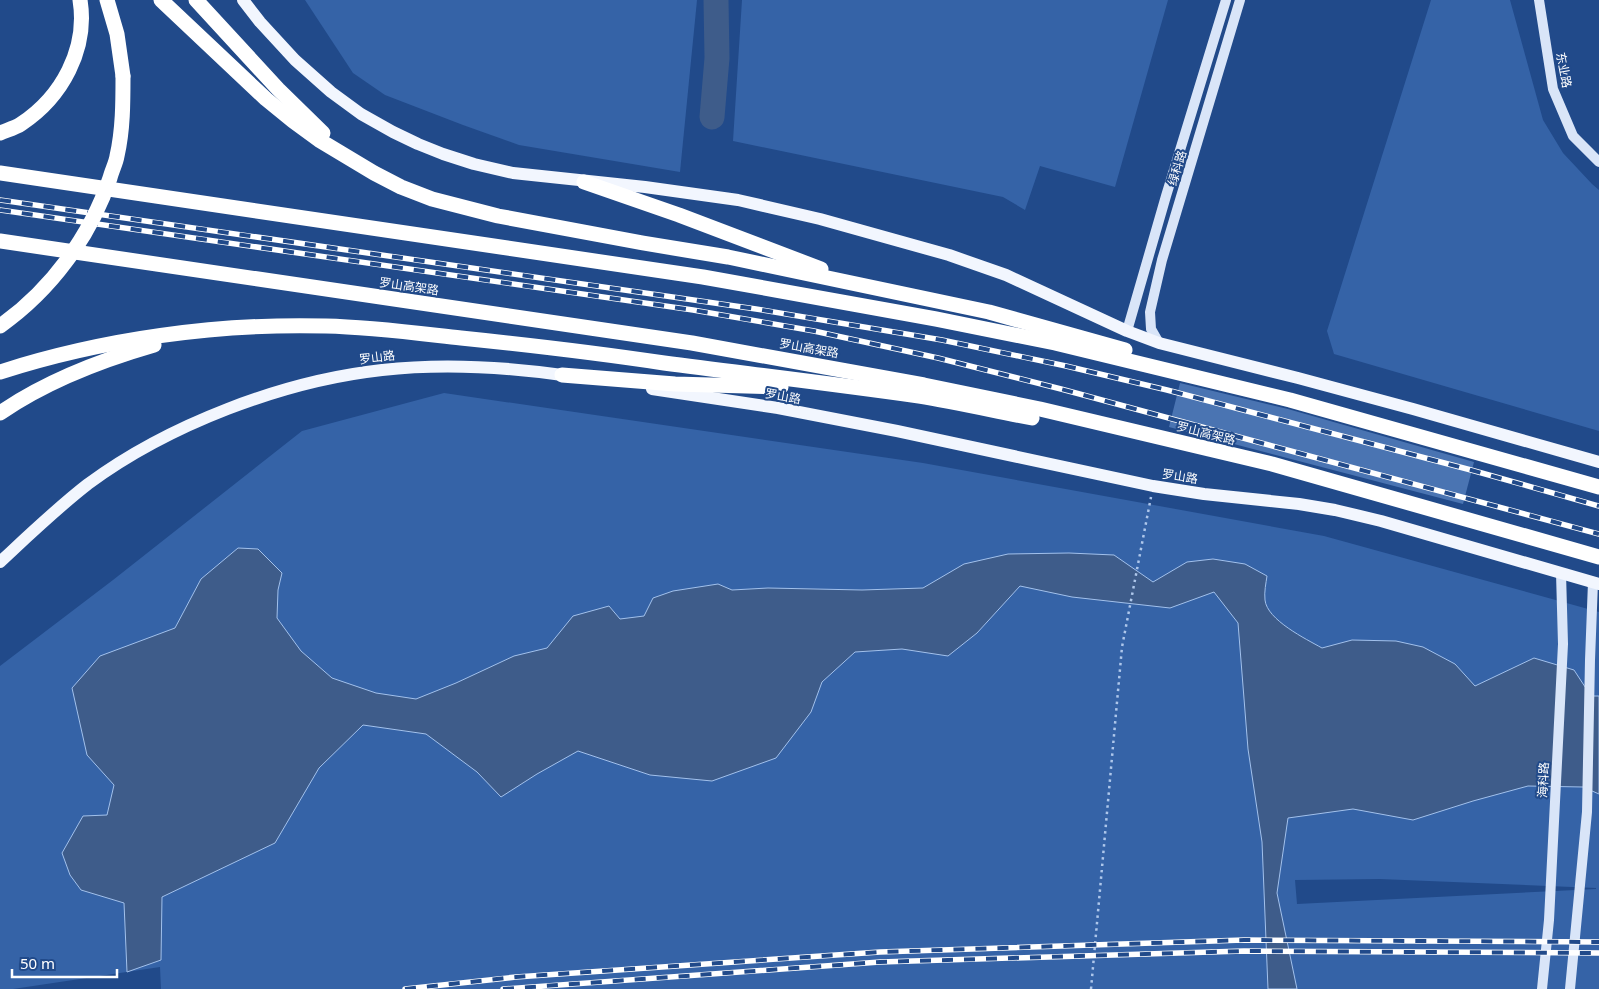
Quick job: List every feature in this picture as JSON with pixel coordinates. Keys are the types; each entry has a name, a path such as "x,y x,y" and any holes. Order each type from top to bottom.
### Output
{"highway":[{"path":"0,133 20,125 28,119 43,107 61,86 74,60 80,32 80,0"},
{"path":"0,326 24,308 45,287 71,254 89,224 104,193 117,156 122,116 123,76 117,34 107,0"},
{"path":"161,0 347,157 401,187 432,199 498,216 643,244 728,257 1008,317 1290,400 1599,487"},
{"path":"196,0 272,94"},
{"path":"0,173 702,277 936,319 1055,343 1290,400"},
{"path":"584,182 837,274 906,294"},
{"name":"罗山高架路","path":"0,241 692,343 827,367 1040,409 1272,464 1599,556"},
{"path":"0,372 109,344 199,332 256,327 325,326 371,328 542,347 922,396 1272,464"},
{"path":"0,413 43,388 117,356 199,335 256,327"},
{"path":"562,375 675,384 801,387 922,396"}],"main road":[{"path":"244,0 260,22 295,60 331,92 361,114 393,132 443,154 474,164 513,173 738,200 820,219 949,256 1006,275 1158,343 1346,391 1599,462"},
{"name":"罗山路","path":"0,562 50,516 83,489 141,450 197,422 254,399 297,386 343,376 381,370 458,366 511,369 562,375 806,414 1017,456 1153,486 1335,510 1381,521 1596,583"}],"street":[{"name":"绿科路","path":"1128,331 1166,196 1226,0"},
{"name":"绿科路","path":"1158,343 1151,329 1150,312 1162,260 1240,0"},
{"name":"东业路","path":"1539,0 1554,89 1573,136 1599,162"},
{"name":"海科路","path":"1542,989 1549,920 1563,644 1561,573"},
{"path":"1570,989 1587,812 1590,660 1596,583"}],"path":[{"path":"1091,989 1122,647 1153,486"}],"shaded area":[{"path":"305,0 697,0 680,172 519,145 385,95 353,73"},
{"path":"742,0 1168,0 1115,187 1040,166 1025,210 1003,197 733,141"},
{"path":"1431,0 1510,0 1543,120 1563,153 1599,190 1599,431 1334,354 1327,331"},
{"path":"444,393 923,463 1324,536 1599,612 1599,989 161,989 160,967 13,989 0,989 0,666 113,580 302,431","holes":["1380,879 1596,888 1297,904 1295,880"]},
{"path":"238,548 258,549 282,573 278,590 277,618 301,651 332,678 376,693 416,699 514,656 547,648 573,616 609,606 620,619 644,616 653,598 673,591 718,584 732,590 768,588 862,590 923,588 964,564 1008,554 1069,553 1114,555 1153,582 1187,562 1213,559 1245,564 1267,576 1265,600 1272,615 1297,634 1322,648 1352,640 1396,641 1423,647 1455,664 1475,686 1534,658 1574,670 1591,696 1599,696 1599,794 1583,787 1528,786 1413,820 1353,809 1288,818 1277,893 1297,989 1268,989 1262,842 1248,749 1238,623 1214,592 1170,608 1072,597 1020,586 977,633 948,656 902,649 855,652 822,682 811,712 776,758 712,781 650,775 578,751 501,797 477,772 426,734 363,725 319,768 275,843 162,897 161,960 127,972 124,903 81,890 70,875 62,853 83,816 107,815 114,785 87,755 72,688 100,656 175,628 201,579"}],"building":[{"path":"1180,383 1288,409 1474,462 1463,504 1169,427"}],"waterway":[{"path":"712,117 717,58 716,0"}],"railway":[{"path":"0,200 756,309 942,340 1066,366 1167,390 1471,470 1599,506"},
{"path":"0,210 693,310 814,331 938,358 1061,389 1599,534"},
{"path":"405,989 516,977 880,952 1244,940 1599,942"},
{"path":"503,989 880,962 1244,951 1599,953"}]}
